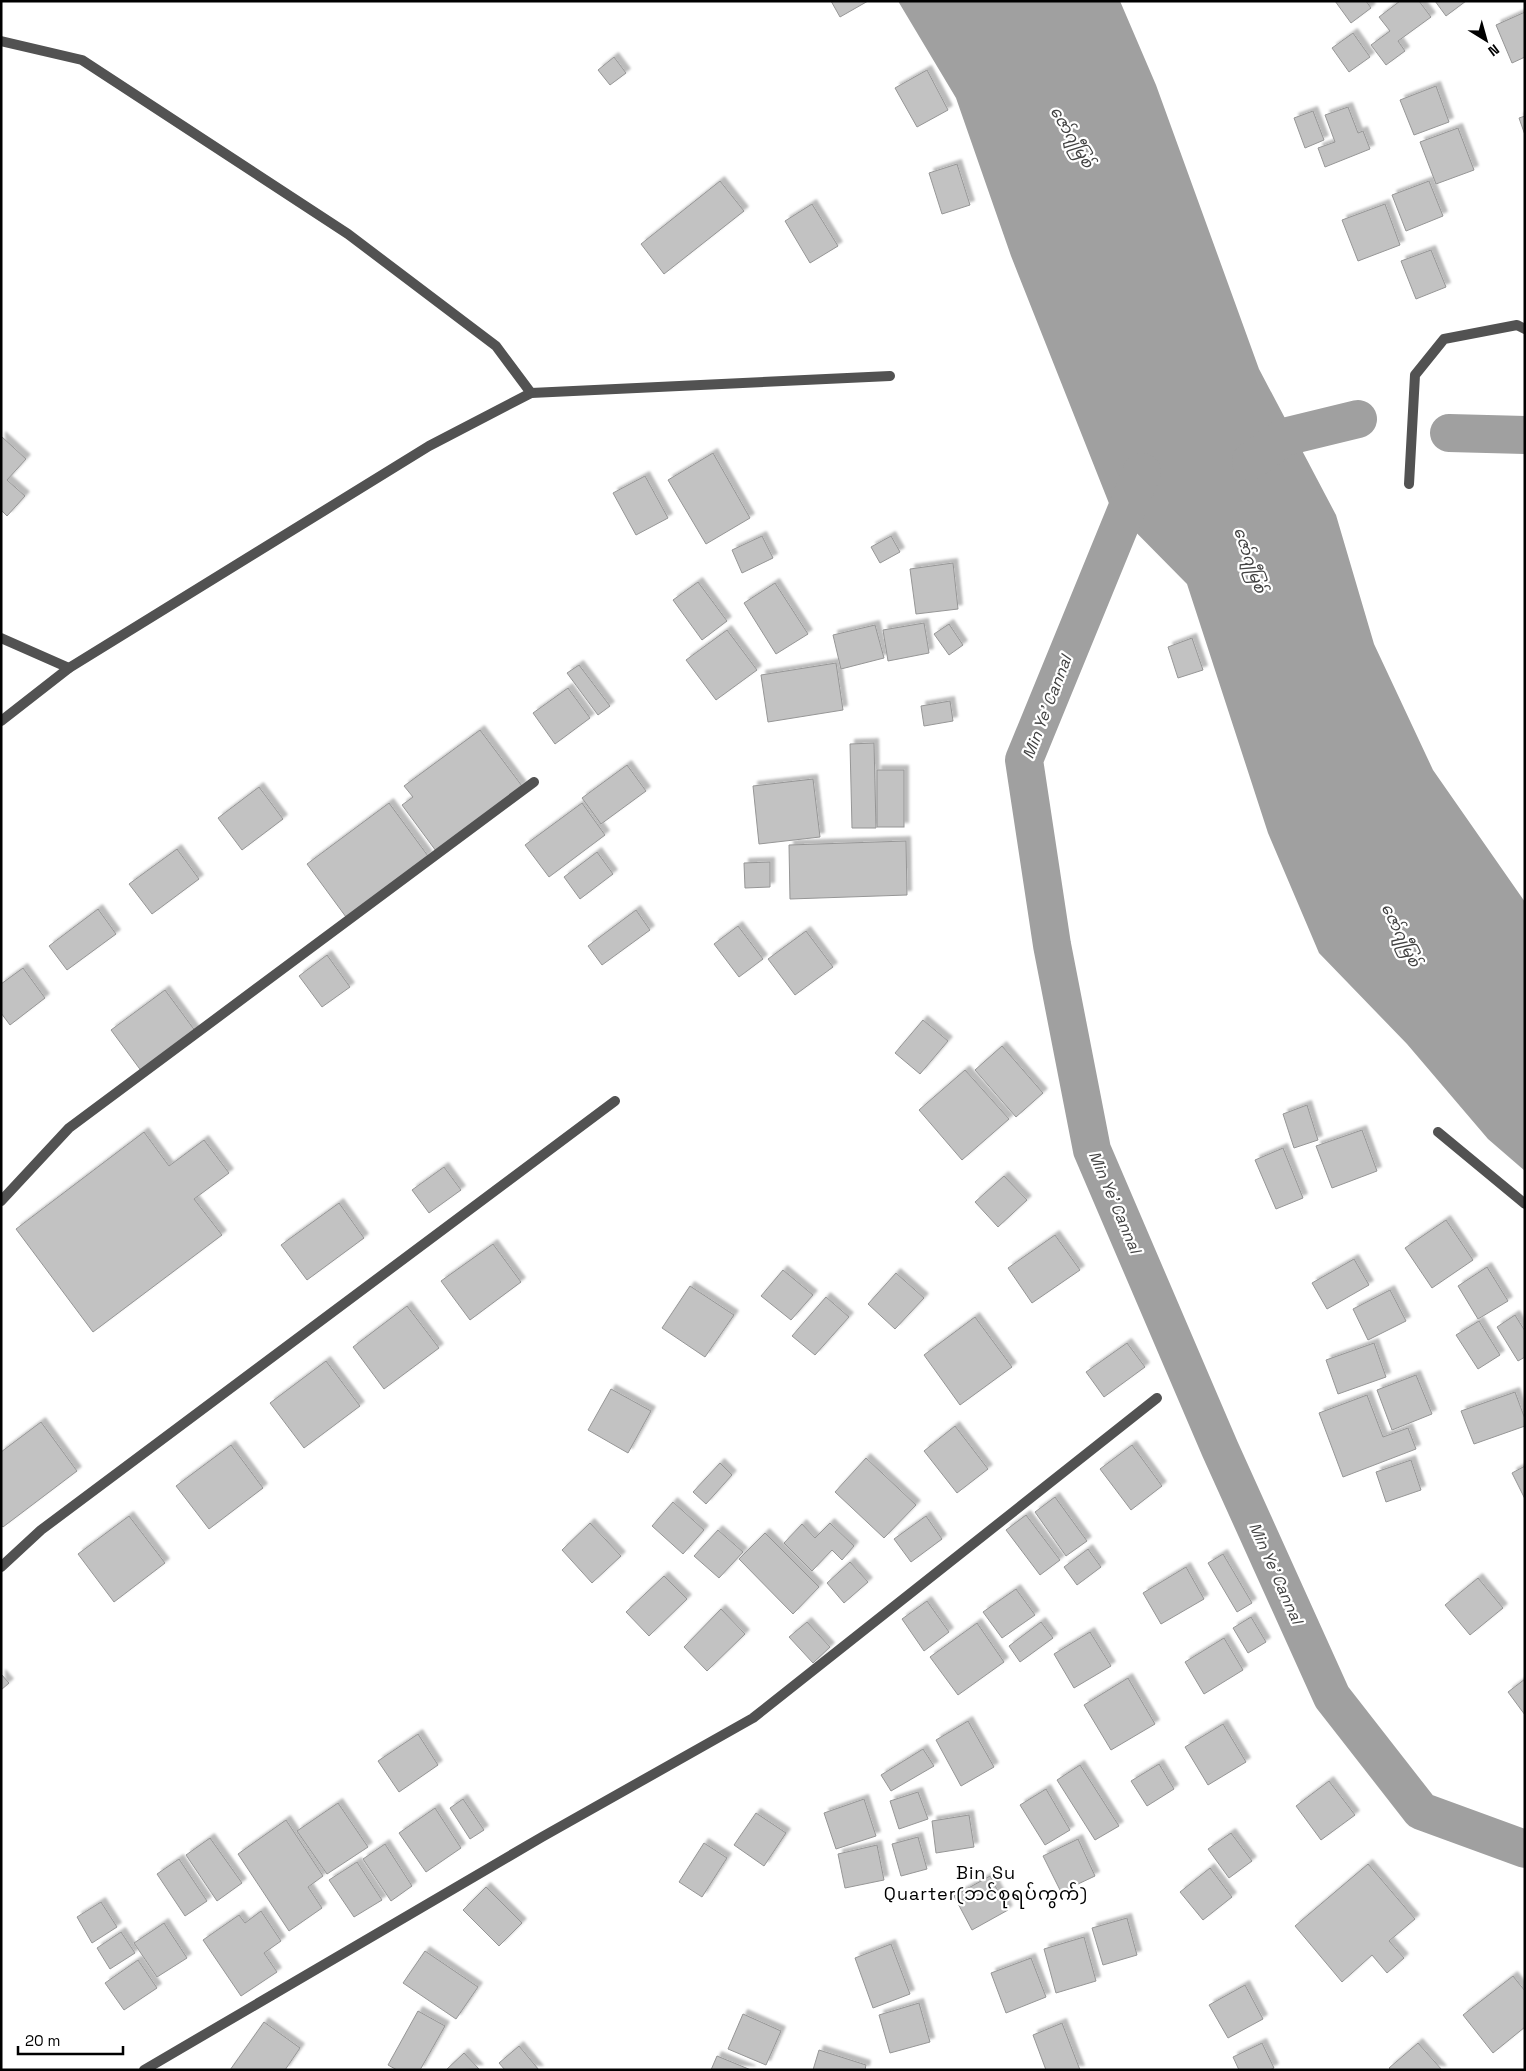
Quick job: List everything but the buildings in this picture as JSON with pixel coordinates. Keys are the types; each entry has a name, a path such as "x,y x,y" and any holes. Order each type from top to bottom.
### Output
{"street":[{"path":"1,41 82,60 348,234 496,346 531,393"},
{"path":"1409,484 1414,375 1444,340 1516,325 1525,329"},
{"path":"1,721 69,668 429,446 531,393 890,376"},
{"path":"1,638 69,668"},
{"path":"1,1201 69,1128 534,782"},
{"path":"1,1567 49,1524 615,1101"},
{"path":"1438,1132 1525,1204"},
{"path":"144,2070 542,1837 753,1718 1157,1398"}],"water":[{"name":"ဇော်ဂျီမြစ်","path":"898,1 1120,1 1156,85 1259,369 1336,515 1374,644 1433,770 1525,902 1525,1171 1488,1139 1407,1044 1319,953 1268,833 1187,584 1110,506 1011,256 956,98"}],"waterway":[{"path":"1251,461 1284,437 1358,419"},
{"path":"1449,433 1525,435"},
{"name":"Min Ye' Cannal","path":"1142,472 1024,760 1052,945 1092,1150 1220,1449 1332,1697 1421,1811 1525,1849"}],"district":[{"name":"Bin Su Quarter(ဘင်စုရပ်ကွက်)","path":"986,1882"}]}
